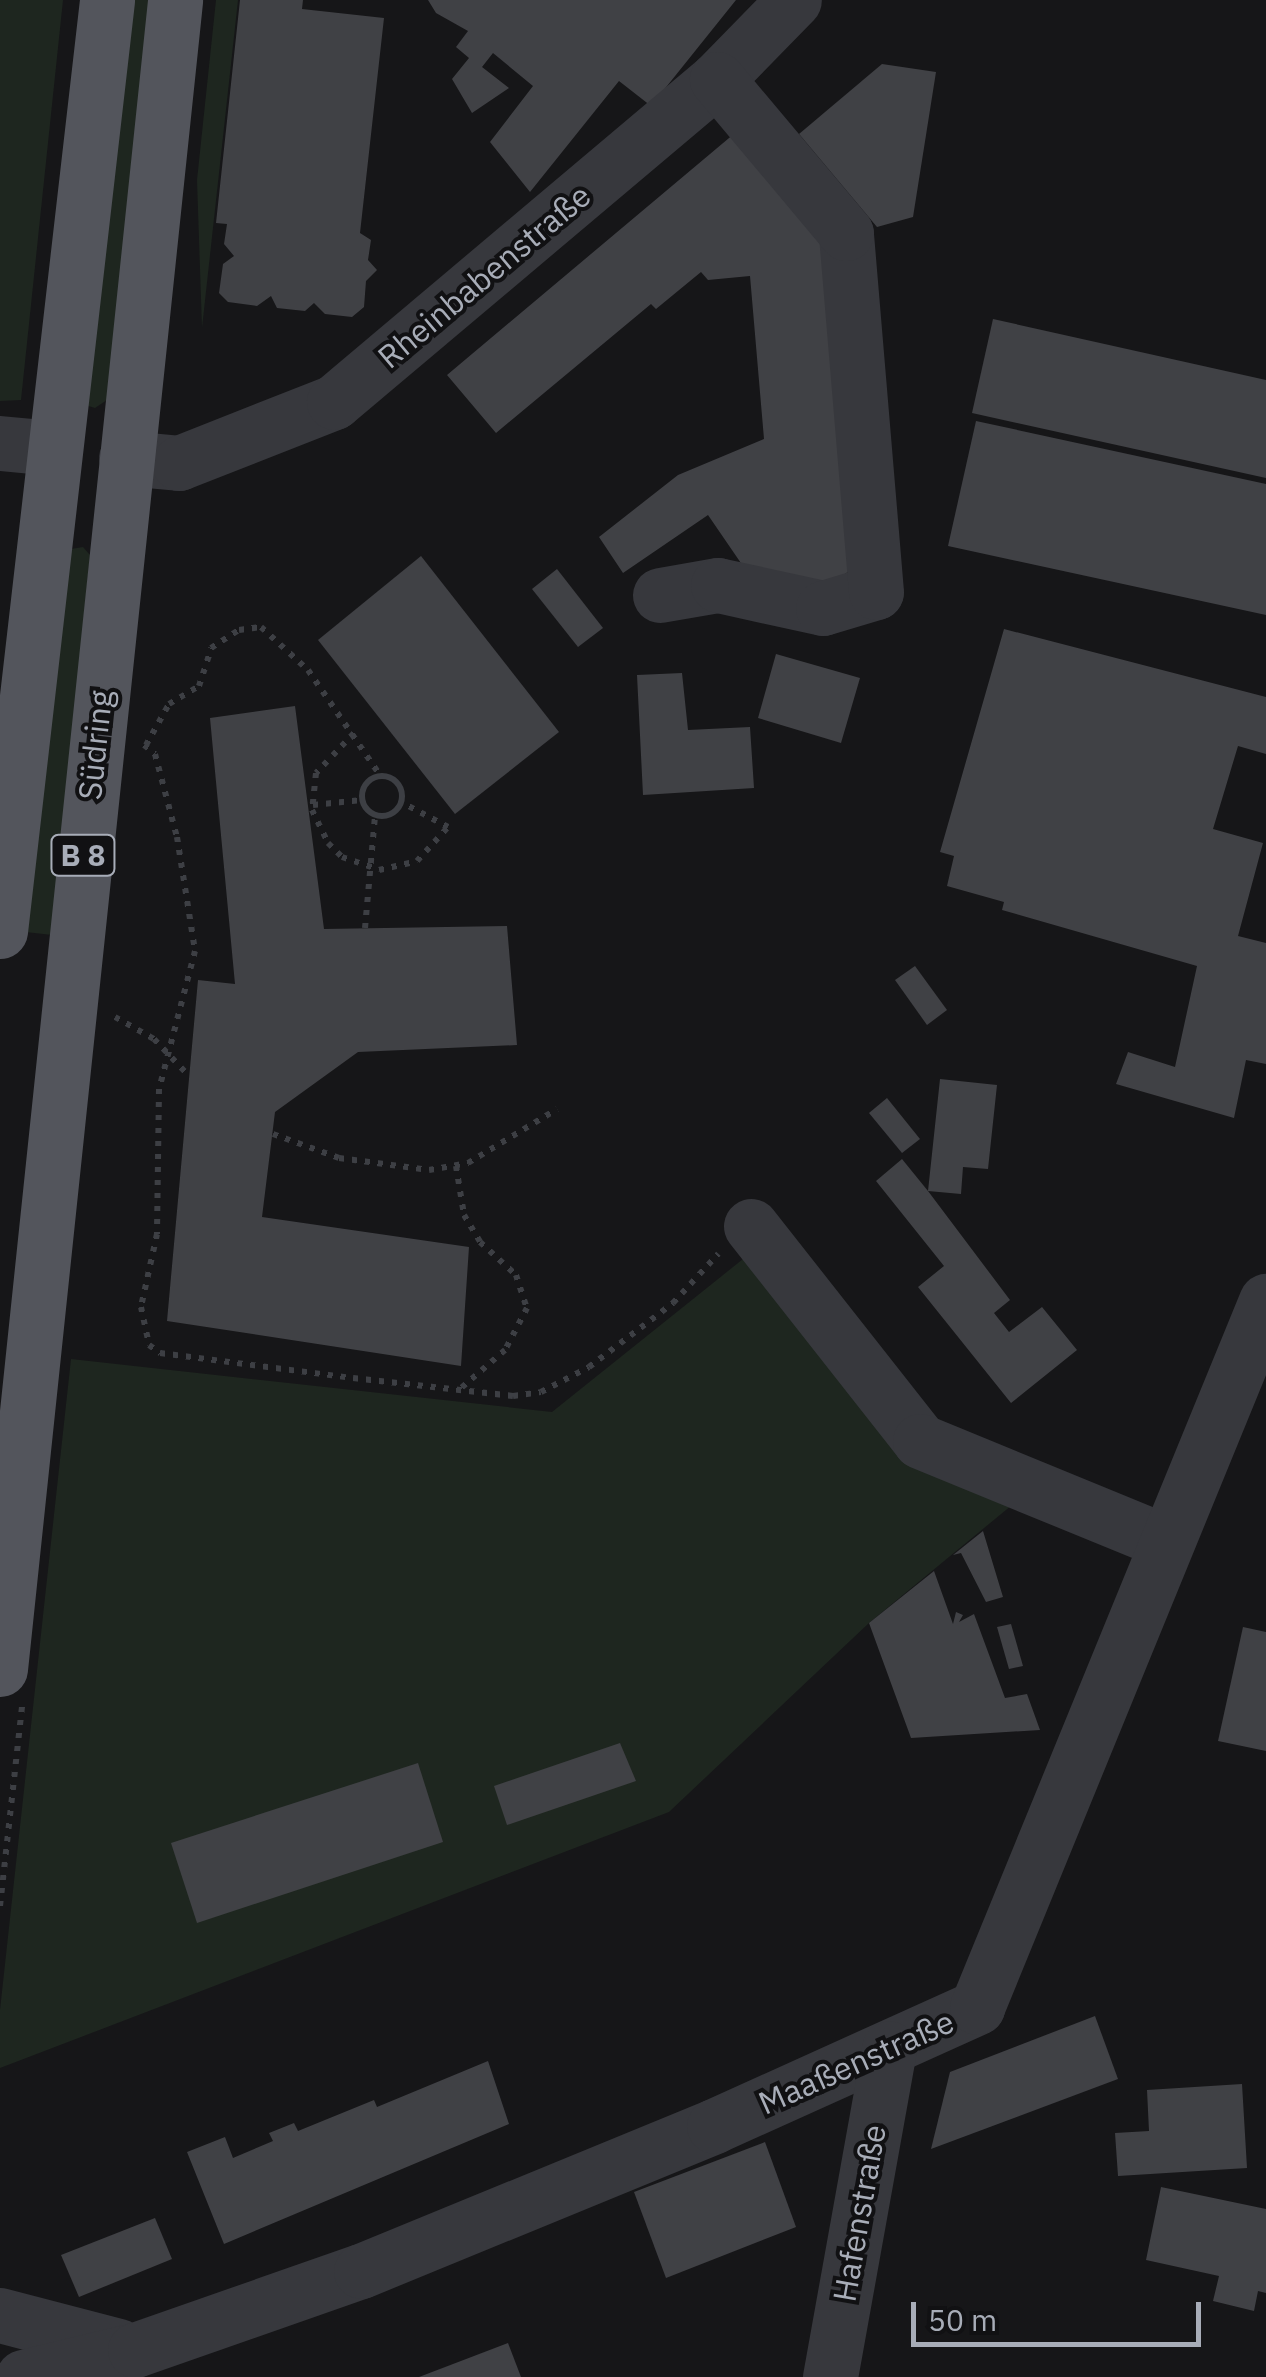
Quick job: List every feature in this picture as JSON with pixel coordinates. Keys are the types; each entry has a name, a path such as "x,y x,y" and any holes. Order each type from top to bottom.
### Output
{"main road":[{"name":"B 8","path":"0,931 26,446 107,0"},
{"name":"Südring","path":"0,1669 175,0"},
{"path":"26,446 126,458"}],"street":[{"name":"Rheinbabenstraße","path":"126,458 179,463 334,402 717,79 794,0"},
{"path":"660,594 718,585 822,608 876,592 846,233 717,79"},
{"path":"736,1238 920,1441 1164,1542"},
{"name":"Maaßenstraße","path":"23,2377 137,2363 888,2048 977,2007 1164,1542 1266,1301"},
{"name":"Hafenstraße","path":"830,2377 888,2048"},
{"path":"0,2315 137,2363"}],"path":[{"path":"146,746 169,704 199,686 211,648 239,630 260,627 308,670 380,776 399,785 401,802 392,813 375,815"},
{"path":"354,733 324,757 312,805 328,843 366,867 417,861 448,827 401,802"},
{"path":"130,742 146,746 159,768 192,908 195,952 167,1054 154,1142 157,1234 141,1328 150,1346 160,1353 513,1396 562,1384 673,1303 736,1238"},
{"path":"362,800 368,780 380,776"},
{"path":"312,805 362,800"},
{"path":"362,800 375,815"},
{"path":"364,928 366,867 375,815"},
{"path":"100,1009 167,1054 190,1076"},
{"path":"273,1134 385,1168 456,1166 510,1142 557,1109"},
{"path":"456,1166 464,1215 480,1242 516,1275 527,1308 505,1350 459,1390"}],"shaded area":[{"path":"0,0 63,0 21,400 0,401"},
{"path":"126,0 155,0 110,398 95,408 85,405"},
{"path":"216,0 238,0 202,328 197,180"},
{"path":"83,547 90,555 52,935 17,931 65,550"},
{"path":"748,1255 1012,1505 869,1623 669,1812 0,2068 0,2010 71,1359 552,1412"}],"building":[{"path":"240,0 303,0 302,9 384,18 360,233 371,240 368,260 377,270 366,281 364,307 352,317 325,314 314,303 305,311 277,308 271,296 257,306 228,302 219,293 223,264 234,256 224,244 227,224 216,223"},
{"path":"428,0 736,0 651,106 619,81 530,192 490,142 533,86 493,53 482,67 509,88 472,113 452,79 469,58 456,47 468,31 436,13"},
{"path":"882,64 936,72 913,217 877,227 799,134"},
{"path":"735,133 832,246 856,566 834,582 758,588 708,515 623,573 599,537 678,475 764,439 750,276 708,280 701,272 656,309 651,304 496,433 447,375"},
{"path":"993,319 1266,380 1266,478 972,413"},
{"path":"976,421 1266,484 1266,615 948,546"},
{"path":"421,556 559,732 455,814 318,640"},
{"path":"557,569 603,628 578,647 532,589"},
{"path":"1004,629 1266,697 1266,754 1238,746 1213,829 1263,843 1238,936 1266,943 1266,1064 1246,1060 1234,1118 1116,1084 1128,1052 1175,1067 1197,966 1002,910 1004,902 947,886 954,856 940,852"},
{"path":"776,654 860,678 841,743 758,718"},
{"path":"682,673 688,730 750,727 754,788 643,795 637,675"},
{"path":"295,706 324,929 507,926 517,1045 358,1052 275,1112 262,1217 469,1247 461,1366 167,1321 198,980 235,984 210,718"},
{"path":"915,966 947,1010 927,1025 895,980"},
{"path":"940,1079 997,1085 988,1169 963,1167 961,1194 928,1191"},
{"path":"887,1098 920,1139 902,1153 869,1113"},
{"path":"902,1159 1010,1300 994,1313 1009,1332 1042,1307 1077,1350 1011,1403 918,1287 944,1266 876,1181"},
{"path":"983,1531 1003,1597 986,1602 961,1553 953,1555"},
{"path":"934,1571 953,1624 956,1612 963,1615 959,1622 974,1614 1005,1698 1027,1694 1040,1730 911,1738 869,1623"},
{"path":"1011,1624 1023,1666 1009,1669 997,1627"},
{"path":"1243,1627 1266,1632 1266,1751 1218,1741"},
{"path":"620,1743 636,1781 507,1825 494,1786"},
{"path":"418,1763 443,1842 197,1923 171,1843"},
{"path":"1095,2016 1118,2079 931,2149 950,2072"},
{"path":"488,2061 509,2124 224,2244 187,2152 225,2137 233,2158 273,2141 269,2133 294,2123 298,2131 374,2100 377,2107"},
{"path":"1242,2084 1247,2168 1118,2176 1115,2133 1149,2131 1147,2090"},
{"path":"765,2142 796,2227 666,2278 634,2192"},
{"path":"1161,2187 1266,2209 1266,2293 1258,2291 1254,2311 1213,2301 1219,2276 1146,2260"},
{"path":"155,2218 172,2259 79,2297 61,2255"},
{"path":"508,2343 521,2377 419,2377"}]}
